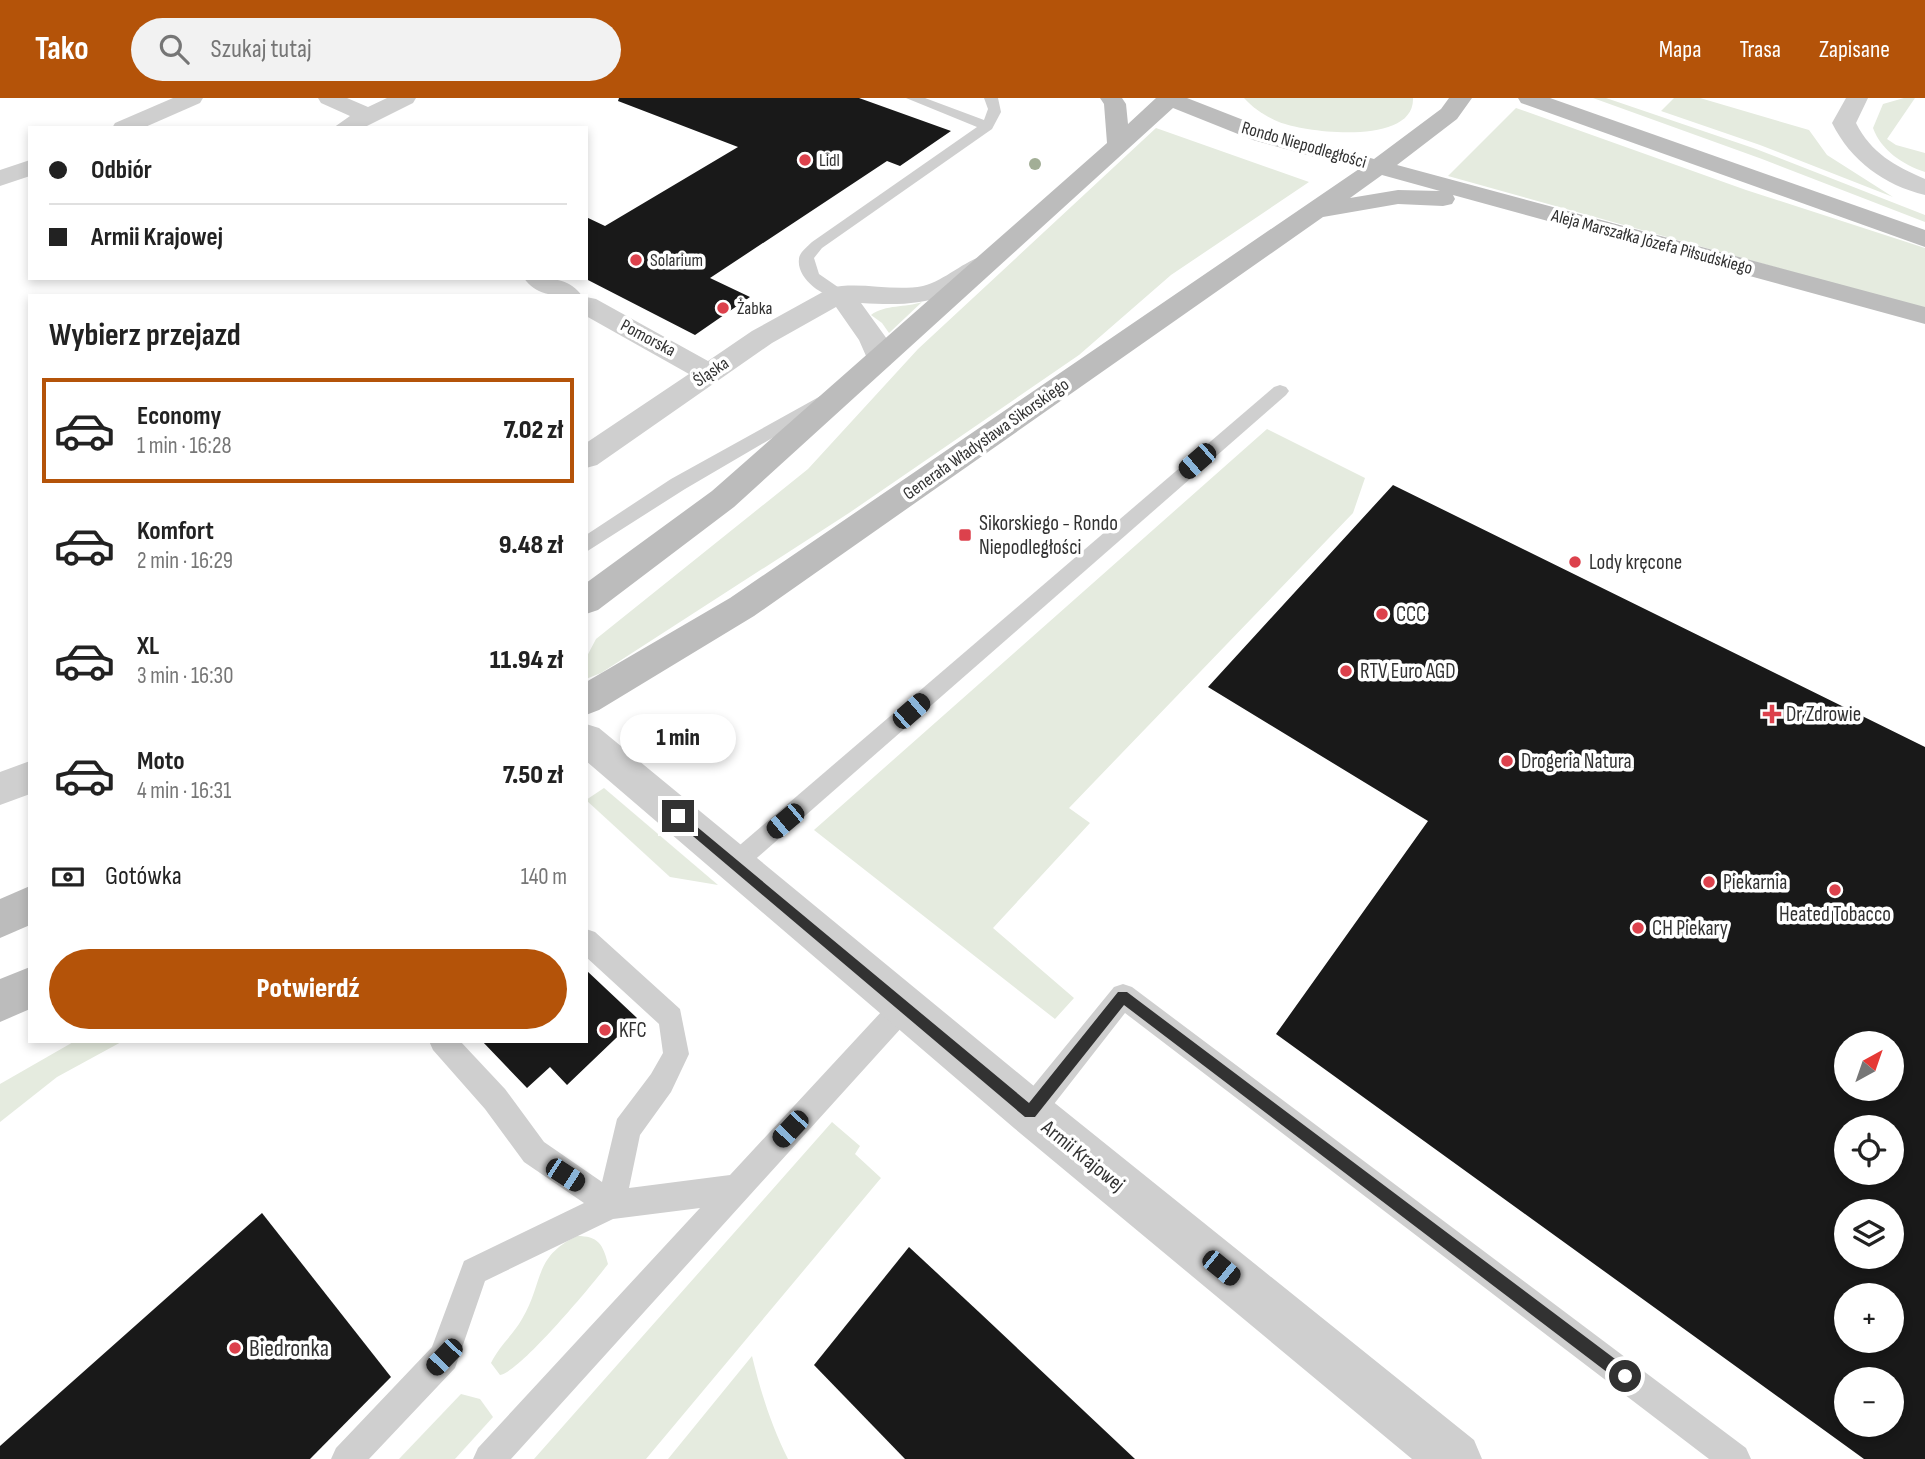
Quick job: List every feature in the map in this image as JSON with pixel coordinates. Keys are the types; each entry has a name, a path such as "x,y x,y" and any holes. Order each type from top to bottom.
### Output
{"street":[{"path":"128,126 192,98"},
{"path":"329,98 368,116"},
{"path":"348,126 405,98"},
{"path":"1111,98 1115,104 1119,146"},
{"path":"588,602 723,499 1119,146 1169,98"},
{"name":"Rondo Niepodległości","path":"1169,98 1261,135 1378,167 1433,128 1461,98"},
{"path":"1529,98 1925,239"},
{"path":"1567,98 1637,136"},
{"path":"1857,98 1844,124 1852,144 1868,160 1925,188"},
{"name":"Aleja Marszałka Józefa Piłsudskiego","path":"1378,167 1925,316"},
{"name":"Generała Władysława Sikorskiego","path":"588,699 753,599 1378,167"},
{"path":"0,179 28,168"},
{"path":"1310,213 1398,197 1508,202"},
{"path":"840,294 893,297 923,294 947,287 986,263"},
{"path":"541,280 565,294"},
{"path":"840,294 873,339 880,359"},
{"name":"Śląska","path":"588,457 762,337 840,294"},
{"name":"Pomorska","path":"588,306 709,373"},
{"name":"Armii Krajowej","path":"588,741 1030,1112 1455,1459"},
{"path":"0,789 28,778"},
{"path":"0,919 28,906"},
{"path":"0,1001 28,988"}],"lane":[{"path":"914,98 987,126"},
{"path":"840,294 814,281 807,270 806,257 817,244 987,126 994,118 994,102 991,98"},
{"path":"588,544 678,484 853,383"},
{"path":"735,863 1280,391"},
{"path":"588,942 671,1018 676,1054 661,1083 628,1129 611,1205"},
{"path":"1030,1112 1122,996 1735,1459"},
{"path":"489,1459 904,1006"},
{"path":"444,1043 495,1099 534,1152 611,1205"},
{"path":"347,1459 444,1357 474,1271 611,1205 735,1189"}],"shaded area":[{"path":"1244,98 1413,98 1409,113 1397,124 1379,130 1334,132 1279,122 1260,112"},
{"path":"1593,98 1606,98 1756,149 1925,215 1925,222 1762,159"},
{"path":"1674,98 1700,98 1809,130 1827,155 1893,197 1760,145 1661,111"},
{"path":"1915,98 1887,139 1896,145 1925,153 1925,172 1894,156 1881,143 1873,128 1883,104"},
{"path":"1516,108 1746,190 1925,248 1925,309 1448,176"},
{"path":"1156,128 1309,182 1171,275 1079,355 849,513 601,673 588,678 588,654 596,639 808,469 918,349"},
{"path":"922,302 889,333 882,323 871,315 883,309"},
{"path":"1267,429 1365,478 1353,513 1069,808 1090,823 993,928 1074,998 1055,1019 814,830"},
{"path":"604,788 718,885 670,877 588,802 588,799"},
{"path":"72,1043 119,1043 57,1077 0,1122 0,1084"},
{"path":"832,1122 860,1146 855,1154 881,1178 646,1459 534,1459"},
{"path":"577,1236 595,1240 604,1251 608,1264 539,1344 510,1370 500,1375 491,1363 522,1319 546,1262 563,1244"},
{"path":"752,1356 767,1409 788,1459 668,1459"},
{"path":"461,1394 480,1399 493,1417 455,1459 399,1459"}],"building":[{"path":"619,98 859,98 951,131 900,166 887,161 710,278 750,297 695,335 588,280 588,218 605,226 738,147 618,101"},
{"name":"CH Piekary","path":"1393,485 1925,747 1925,1459 1864,1459 1276,1034 1428,821 1208,687"},
{"name":"KFC","path":"588,972 637,1018 567,1085 550,1067 527,1088 484,1043 588,1043"},
{"path":"262,1213 391,1377 310,1459 0,1459 0,1446"},
{"path":"909,1247 1135,1459 905,1459 814,1365"}],"place":[{"name":"Lidl","path":"805,160"},
{"name":"Solarium","path":"636,260"},
{"name":"Żabka","path":"723,308"},
{"name":"Sikorskiego - Rondo Niepodległości","path":"965,535"},
{"name":"Lody kręcone","path":"1575,562"},
{"name":"CCC","path":"1382,614"},
{"name":"RTV Euro AGD","path":"1346,671"},
{"name":"Dr Zdrowie","path":"1772,714"},
{"name":"Drogeria Natura","path":"1507,761"},
{"name":"Piekarnia","path":"1709,882"},
{"name":"Heated Tobacco","path":"1835,890"},
{"name":"CH Piekary","path":"1638,928"},
{"name":"KFC","path":"605,1030"},
{"name":"Biedronka","path":"235,1348"}],"route":[{"path":"678,816 1030,1112 1122,996 1625,1376"}]}
